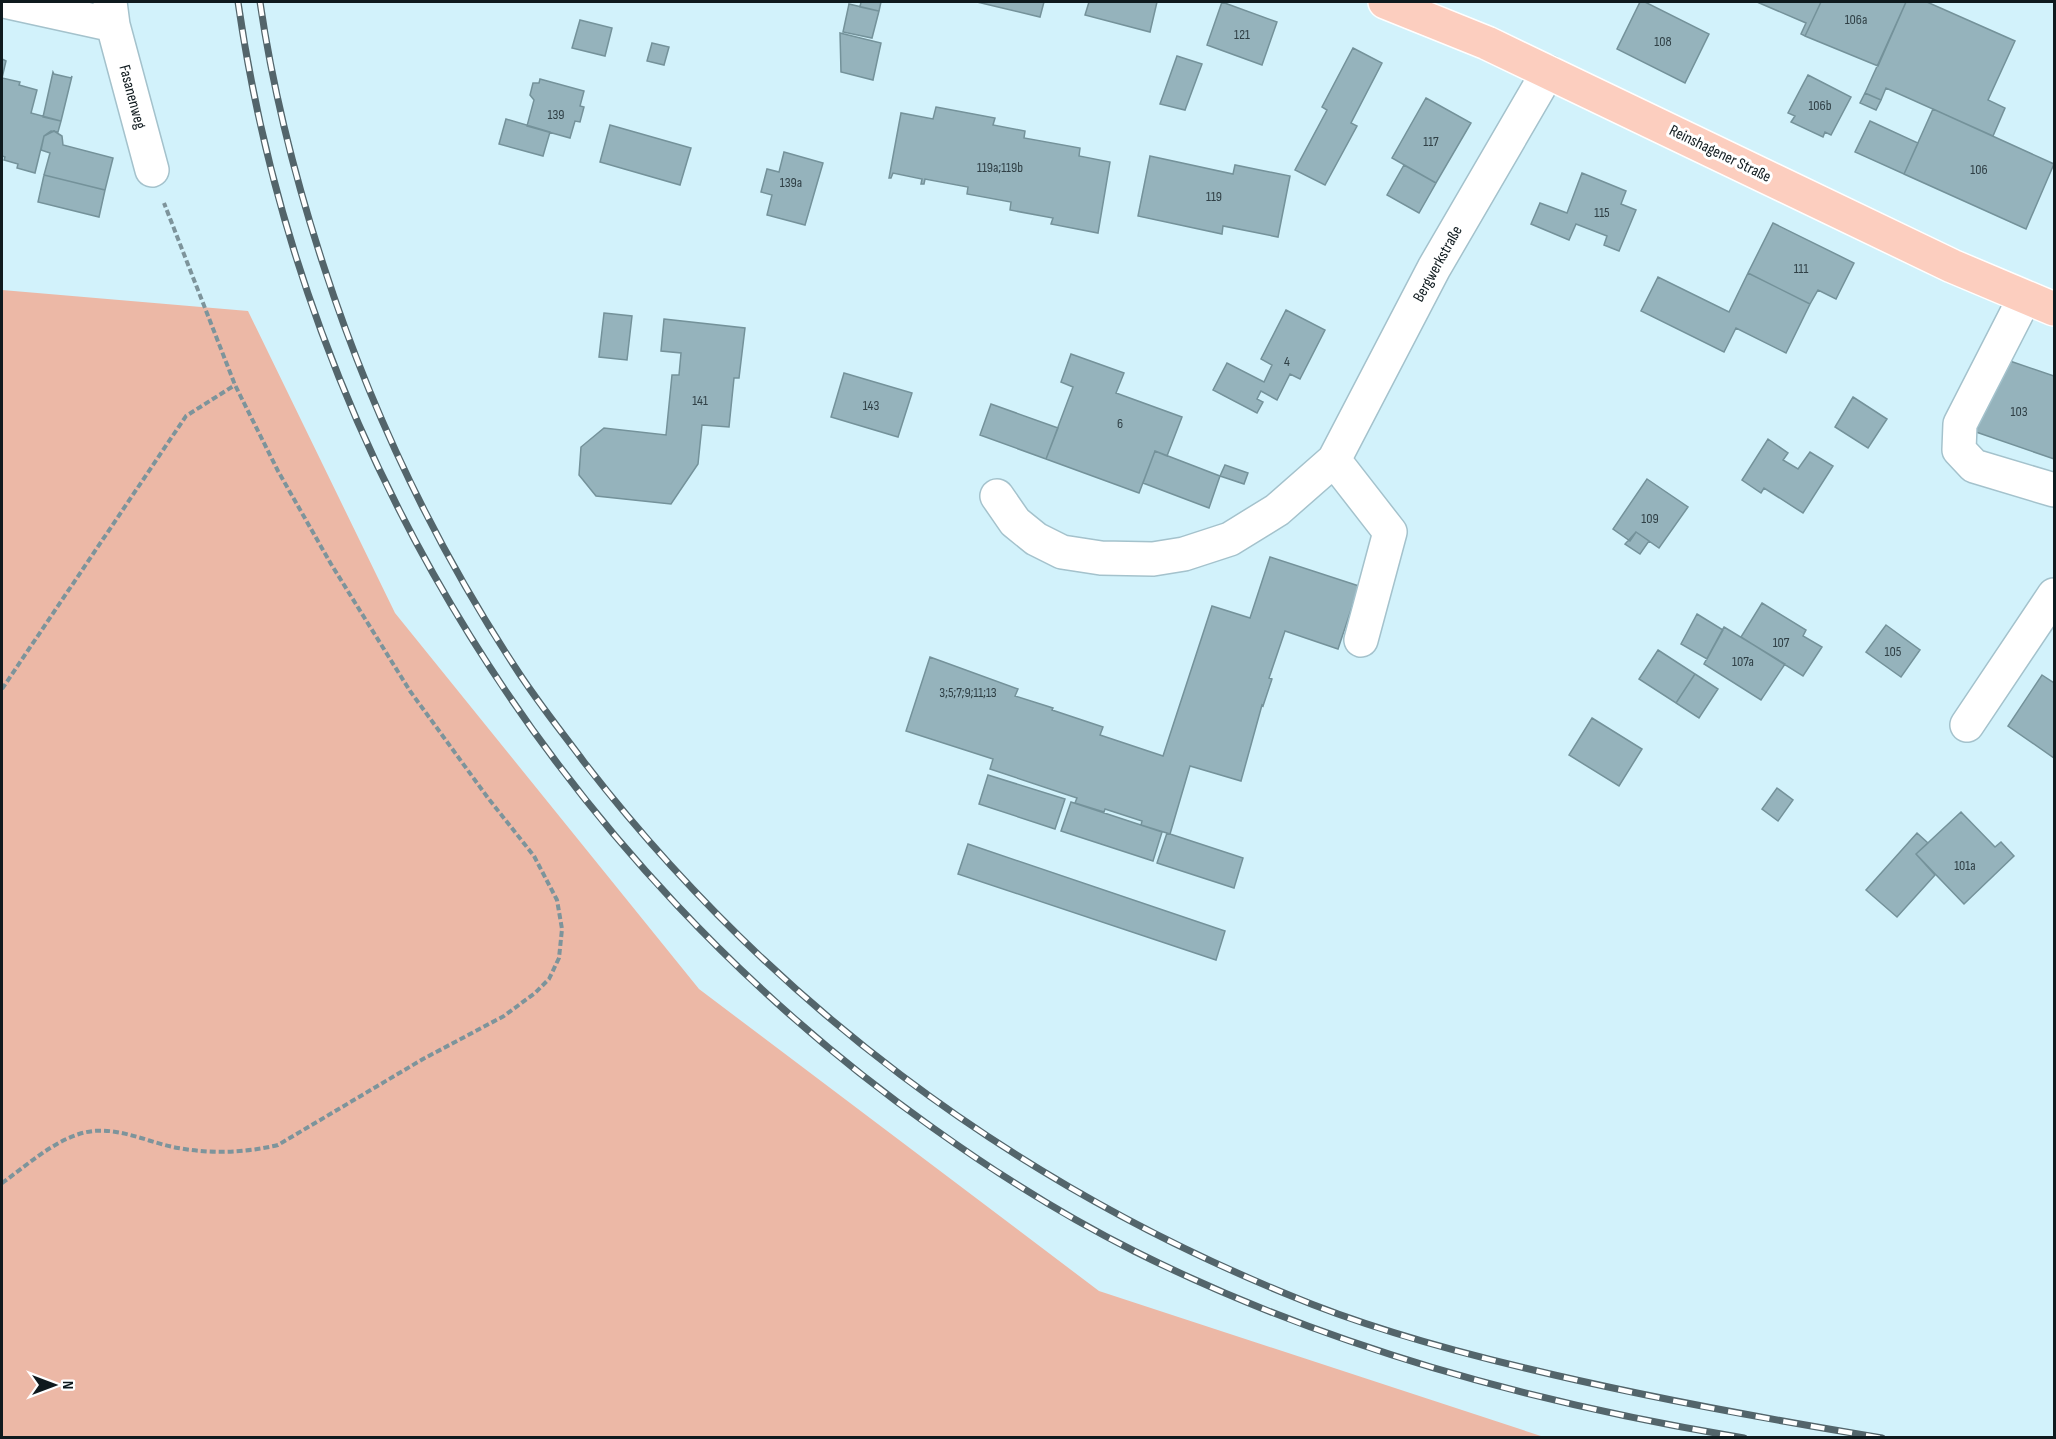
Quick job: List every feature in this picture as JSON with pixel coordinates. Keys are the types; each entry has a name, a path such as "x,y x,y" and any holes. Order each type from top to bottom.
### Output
{"main road":[{"name":"Reinshagener Straße","path":"1385,2 1476,38 1952,266 2055,309"}],"street":[{"name":"Fasanenweg","path":"8,2 111,13 152,170"},
{"name":"Bergwerkstraße","path":"997,496 1015,522 1036,539 1062,552 1101,558 1153,560 1184,554 1230,539 1277,510 1334,460 1434,268 1548,72"},
{"path":"2025,297 1960,424 1959,450 1974,466 2055,490"},
{"path":"1334,460 1390,531 1361,640"},
{"path":"1967,725 2055,596"}],"path":[{"path":"2,1183 63,1142 79,1134 97,1131 119,1131 165,1145 226,1153 255,1151 278,1145 423,1059 504,1016 535,993 549,979 559,958 562,929 557,900 534,856 410,691 331,564 278,471 235,385 189,272 152,170"},
{"path":"2,689 186,416 235,385"}],"shaded area":[{"path":"2,290 248,311 395,613 699,989 1099,1291 1544,1437 2,1437"}],"building":[{"path":"861,2 881,2 879,11 860,7"},
{"path":"977,2 1044,2 1040,17"},
{"path":"1089,2 1157,2 1150,32 1085,15"},
{"path":"1222,2 1277,22 1262,65 1207,45"},
{"path":"1640,2 1645,2 1709,34 1685,83 1617,49"},
{"path":"1757,2 1821,2 1805,36 1801,34 1806,23"},
{"path":"1821,2 1906,2 1878,66 1805,36"},
{"path":"1906,2 1927,2 2015,41 1988,100 2005,108 1993,136 1886,88 1881,100 1865,93"},
{"path":"849,4 879,11 872,38 843,32"},
{"path":"580,20 612,28 605,56 572,48"},
{"path":"840,33 881,43 873,80 841,72"},
{"path":"652,43 669,47 664,65 647,61"},
{"path":"1353,48 1382,63 1351,123 1357,126 1325,185 1295,170 1327,110 1322,107"},
{"path":"1177,56 1202,64 1185,110 1160,104"},
{"path":"2,59 6,61 2,78"},
{"path":"53,72 71,78 72,76 61,121 43,117"},
{"path":"1808,75 1851,97 1831,135 1825,132 1823,137 1791,122 1795,116 1788,113"},
{"path":"2,78 20,82 19,85 37,90 31,113 61,121 58,132 51,131 44,136 35,173 17,168 18,164 4,160 5,157 2,156"},
{"path":"540,79 584,91 580,106 584,107 580,122 575,121 570,138 527,126 534,100 530,95 533,83 539,83"},
{"path":"1865,93 1881,100 1876,110 1860,103"},
{"path":"1426,98 1471,123 1436,183 1392,158"},
{"path":"936,107 995,118 993,125 1025,131 1024,138 1080,148 1079,156 1110,162 1098,233 1051,224 1053,218 1010,210 1011,202 967,194 968,187 925,179 924,184 921,184 922,179 893,173 889,178 901,113 933,119"},
{"path":"1933,109 2054,164 2026,229 1904,174"},
{"path":"506,119 550,132 543,156 499,144"},
{"path":"1870,121 1918,143 1904,174 1855,152"},
{"path":"610,125 691,148 680,185 600,162"},
{"path":"54,131 62,136 63,145 113,158 105,190 44,175 50,153 41,150 44,136"},
{"path":"784,152 823,163 805,225 767,215 772,195 761,192 767,169 779,172"},
{"path":"1150,156 1233,174 1235,165 1290,176 1278,237 1223,226 1222,234 1138,216"},
{"path":"1404,165 1436,183 1419,213 1387,195"},
{"path":"1582,173 1626,191 1621,204 1636,210 1619,251 1604,245 1607,236 1576,224 1569,240 1531,224 1540,203 1567,213"},
{"path":"44,175 105,190 99,217 38,202"},
{"path":"1773,223 1854,263 1836,299 1818,290 1810,304 1748,273"},
{"path":"1748,273 1810,304 1786,353 1736,328 1724,352 1641,311 1658,277 1729,312"},
{"path":"1286,310 1325,330 1300,379 1290,374 1277,400 1261,391 1257,399 1263,402 1257,413 1213,390 1227,363 1264,382 1272,365 1261,359"},
{"path":"604,313 632,316 627,360 599,357"},
{"path":"664,319 745,328 739,378 734,378 729,427 702,425 698,464 671,504 596,496 579,475 581,447 604,428 666,435 672,375 679,375 681,353 661,351"},
{"path":"1071,354 1124,373 1116,393 1182,417 1167,456 1155,451 1139,493 1046,459 1073,387 1061,382"},
{"path":"2007,360 2054,376 2054,459 1976,432 1991,387 1997,389"},
{"path":"844,373 912,393 898,437 831,417"},
{"path":"1853,397 1887,419 1868,448 1835,427"},
{"path":"991,404 1058,428 1046,459 980,435"},
{"path":"1768,439 1788,453 1783,460 1798,469 1810,452 1833,466 1803,513 1764,488 1761,493 1742,480"},
{"path":"1155,451 1220,476 1209,508 1143,483"},
{"path":"1225,465 1248,473 1244,484 1220,476"},
{"path":"1647,479 1688,507 1659,548 1636,532 1630,541 1613,529"},
{"path":"1636,532 1649,541 1640,554 1625,544"},
{"path":"1270,557 1359,586 1338,649 1285,631 1269,678 1272,679 1262,705 1241,781 1190,766 1170,834 1141,825 1142,821 1105,809 1104,812 1075,803 1077,798 990,769 993,759 906,731 930,657 1018,689 1015,696 1103,727 1100,735 1163,756 1212,606 1250,618"},
{"path":"1762,603 1806,630 1803,636 1822,647 1803,676 1741,637"},
{"path":"1697,614 1723,630 1707,659 1681,644"},
{"path":"1886,625 1920,650 1901,677 1866,652"},
{"path":"1724,627 1785,664 1761,700 1704,664"},
{"path":"1658,650 1695,674 1676,703 1639,679"},
{"path":"1695,674 1718,689 1699,718 1676,703"},
{"path":"2042,675 2054,683 2054,758 2008,726"},
{"path":"1592,718 1642,749 1619,786 1569,755"},
{"path":"988,775 1065,799 1055,829 979,804"},
{"path":"1777,788 1793,800 1778,821 1762,809"},
{"path":"1071,802 1162,832 1153,861 1061,831"},
{"path":"1961,812 1995,847 2001,842 2014,856 1964,904 1916,854"},
{"path":"1167,833 1243,858 1234,888 1157,863"},
{"path":"1917,833 1928,843 1916,854 1935,875 1897,917 1866,890"},
{"path":"968,844 1225,931 1216,960 958,874"}],"railway":[{"path":"238,2 271,170 322,332 388,488 470,636 566,775 676,904 799,1022 933,1128 981,1161 1056,1209 1108,1238 1207,1285 1281,1316 1356,1343 1509,1389 1587,1408 1744,1438"},
{"path":"260,2 271,68 294,167 341,317 382,421 430,522 457,571 523,679 584,762 656,849 733,930 814,1005 901,1075 992,1139 1087,1197 1186,1249 1318,1307 1406,1336 1525,1368 1703,1406 1882,1438"}]}
